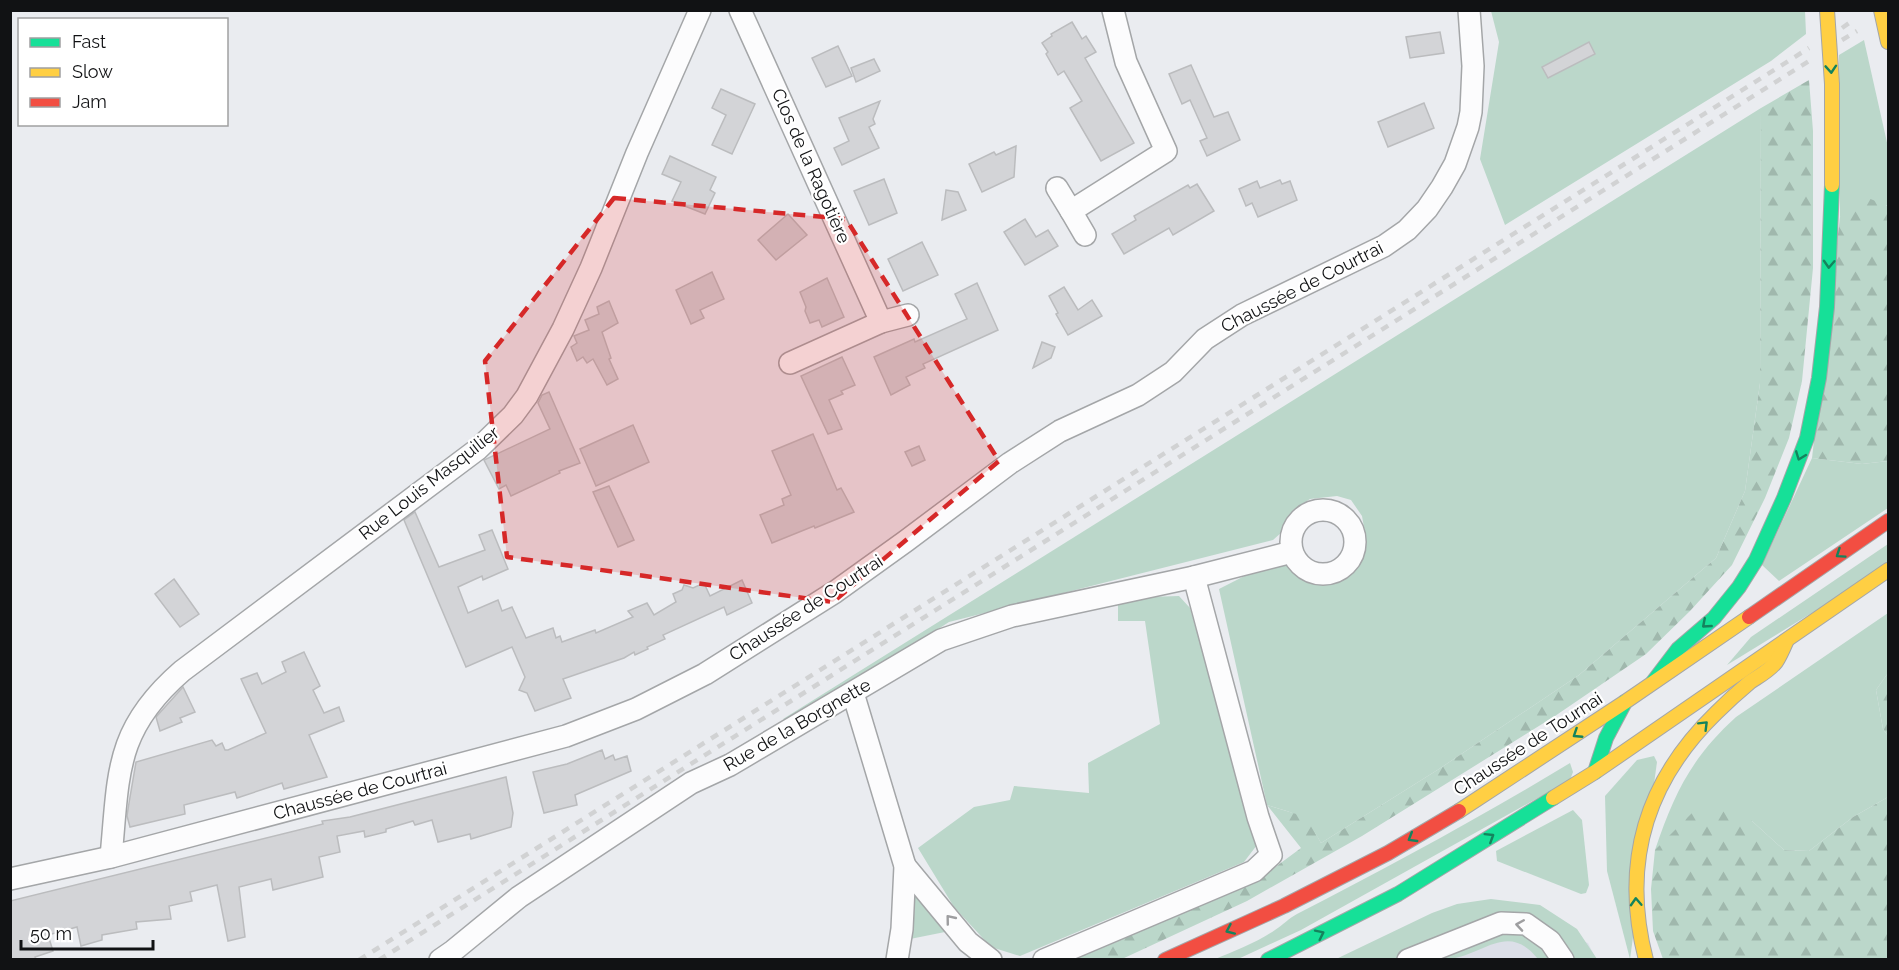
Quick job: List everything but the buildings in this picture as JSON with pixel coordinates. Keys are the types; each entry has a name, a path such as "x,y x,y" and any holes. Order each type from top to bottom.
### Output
{"main road":[{"path":"1653,682 1678,649 1714,618 1739,587 1760,550 1807,438 1819,378 1829,272 1832,202 1832,84 1827,10"},
{"path":"1881,10 1888,42"},
{"name":"Chaussée de Tournai","path":"1165,960 1284,906 1388,853 1483,796 1626,702 1888,521"},
{"path":"1268,960 1398,894 1595,772 1888,570"},
{"path":"1646,960 1641,946 1634,900 1639,850 1648,816 1668,773 1694,736 1745,687 1778,661 1786,642"},
{"path":"1595,772 1606,738 1626,702"}],"street":[{"name":"Rue Louis Masquilier","path":"111,857 122,757 139,719 154,697 182,671 478,449 513,415 527,396 582,288 637,153 700,10"},
{"name":"Clos de la Ragotière","path":"740,10 881,322"},
{"path":"1071,211 1166,151 1126,62 1113,10"},
{"name":"Chaussée de Courtrai","path":"10,879 111,857 566,736 636,709 705,674 835,592 906,542 1010,463 1060,431 1138,395 1173,372 1205,339 1242,315 1384,246 1407,230 1427,209 1442,187 1465,138 1471,116 1473,49 1469,10"},
{"path":"1057,188 1084,235"},
{"path":"790,363 881,322 908,315"},
{"name":"Rue de la Borgnette","path":"440,960 519,897 691,783 730,765 941,640 1012,616 1194,577 1292,552"},
{"path":"1044,960 1254,871 1271,855 1258,817 1194,577"},
{"path":"853,693 905,866 902,929 897,960"},
{"path":"905,866 968,942 991,960"},
{"path":"1408,960 1501,923 1526,924 1550,941 1563,960"}],"highlighted area":[{"path":"614,198 846,219 999,461 833,602 507,557 485,361"}],"shaded area":[{"path":"1549,931 1588,943 1596,959 1412,960"}],"green space":[{"path":"1491,11 1805,11 1806,34 1771,61 1505,225 1480,159 1499,42"},
{"path":"1864,40 1888,147 1888,206 1840,217 1839,55"},
{"path":"1809,80 1813,131 1813,268 1802,381 1789,438 1765,498 1732,565 1646,654 1555,716 1362,836 1247,901 1122,959 1068,960 1266,874 1301,848 1267,805 1303,816 1321,843 1439,769 1579,675 1716,558 1745,491 1760,383 1761,108"},
{"path":"1761,108 1760,383 1745,491 1716,558 1579,675 1439,769 1321,843 1300,816 1267,805 1219,589 1270,563 1292,567 1307,576 1327,581 1353,573 1365,533 1362,516 1351,500 1337,496 1310,499 1293,510 1282,532 1273,540 949,622 800,718 783,719"},
{"path":"1863,196 1888,206 1888,461 1862,464 1812,458 1840,217"},
{"path":"1812,458 1862,464 1888,461 1888,508 1779,581 1762,565"},
{"path":"1888,544 1888,566 1727,665 1751,637"},
{"path":"1179,596 1190,608 1257,845 1244,862 1020,956 991,947 954,907 918,848 974,807 1010,800 1014,786 1089,793 1088,763 1160,724 1145,621 1118,621 1118,604 1147,597"},
{"path":"1888,613 1888,673 1876,690 1883,729 1888,736 1888,797 1853,817 1809,851 1784,850 1752,821 1655,850 1677,794 1696,762 1720,732 1736,717"},
{"path":"1888,673 1888,736 1883,729 1876,690"},
{"path":"1654,756 1657,762 1630,959 1607,871 1605,796 1637,760"},
{"path":"1570,763 1573,772 1570,780 1301,930 1238,959 1213,960 1260,939 1294,916 1435,841"},
{"path":"1888,797 1888,959 1663,959 1653,931 1651,889 1655,850 1696,809 1730,805 1784,850 1809,851 1853,817"},
{"path":"1573,810 1582,820 1589,885 1586,893 1581,894 1497,861 1496,851"},
{"path":"913,893 916,894 945,932 910,939"},
{"path":"1491,899 1540,905 1577,929 1597,959 1570,959 1537,924 1399,959 1334,960 1432,913 1457,904"},
{"path":"1499,929 1532,937 1557,959 1538,959 1527,948 1516,942 1506,941 1446,960 1421,960"}],"railway":[{"path":"1842,28 1855,19"},
{"path":"1842,40 1857,31"},
{"path":"359,960 1809,48"},
{"path":"379,960 1809,61"}],"traffic: fast":[{"path":"1653,682 1678,649 1714,618 1739,587 1756,560 1784,498 1807,438 1819,378 1827,307 1832,185"},
{"path":"1595,772 1606,738 1625,702"},
{"path":"1268,960 1398,894 1553,798"}],"traffic: slow":[{"path":"1827,10 1832,84 1832,185"},
{"path":"1881,10 1888,42"},
{"path":"1553,798 1595,772 1888,570"},
{"path":"1459,811 1749,617"},
{"path":"1646,960 1639,925 1636,891 1638,858 1645,826 1656,796 1672,767 1692,739 1733,697 1773,665 1786,642"}],"traffic: jam":[{"path":"1749,617 1888,521"},
{"path":"1165,960 1284,906 1388,853 1459,811"}]}
